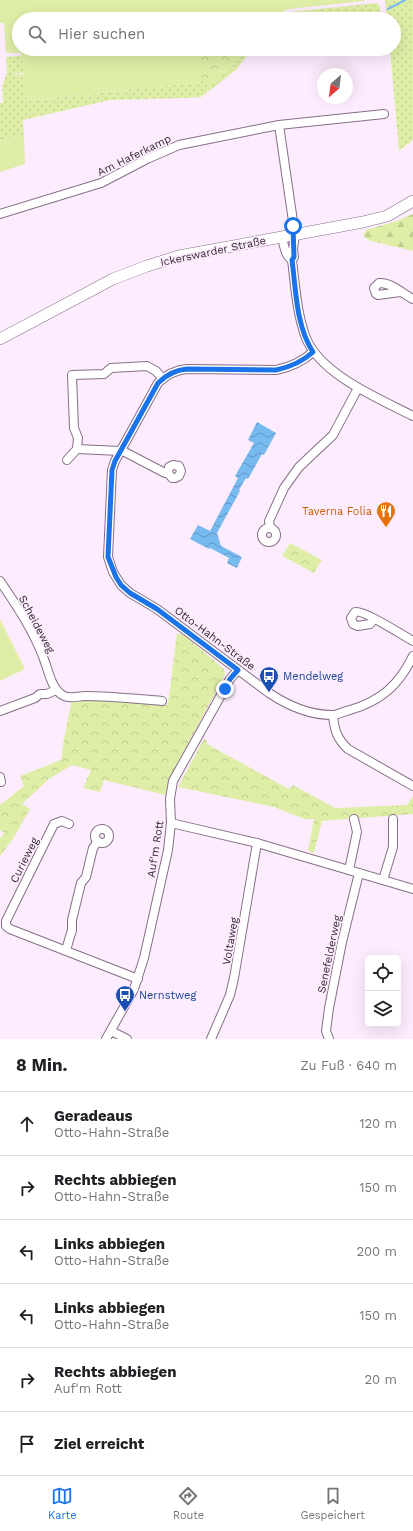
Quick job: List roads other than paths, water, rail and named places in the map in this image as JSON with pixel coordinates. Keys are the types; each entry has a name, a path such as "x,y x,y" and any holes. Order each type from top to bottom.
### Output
{"main road":[{"name":"Ickerswarder Straße","path":"0,338 113,279 147,266 180,256 360,223 387,216 413,201"}],"street":[{"name":"Am Haferkamp","path":"0,214 100,184 146,159 179,145 279,125 384,114"},
{"path":"279,125 295,235 293,249 294,257 292,260 305,337 313,352 331,368 358,388 413,416"},
{"path":"282,237 288,258 292,260"},
{"path":"400,292 413,299"},
{"name":"Otto-Hahn-Straße","path":"313,352 298,364 282,369 187,369 180,370 158,383 121,450 112,470 108,557 113,572 121,585 130,593 157,609 269,693 300,709 333,715 357,708 386,693 400,679 413,656"},
{"path":"67,460 77,449 78,438 74,428 72,375 104,374 111,368 147,366 156,371 163,379"},
{"path":"270,528 269,521 287,483 304,462 333,435 358,388"},
{"path":"77,449 121,450 165,473 168,473"},
{"name":"Scheideweg","path":"0,581 31,631 56,690"},
{"path":"374,619 413,641"},
{"name":"Auf'm Rott","path":"106,1039 138,979 144,958 168,850 171,823 171,788 175,777 230,679 238,670"},
{"path":"0,711 35,698 40,694 47,694 56,690 62,695 68,697 84,696 162,701"},
{"path":"333,715 334,730 341,742 348,749 413,786"},
{"path":"349,870 357,832 354,819"},
{"path":"383,880 392,847 393,819"},
{"name":"Curieweg","path":"69,824 62,821 54,824 6,921 6,926 10,929 138,979"},
{"path":"171,823 257,843 413,889"},
{"path":"66,950 72,930 72,920 81,883 86,876 93,848 98,841"},
{"name":"Voltaweg","path":"211,1039 230,995 234,978 257,843"},
{"name":"Senefelderweg","path":"329,1039 326,1031 329,1008 342,942 359,873"},
{"path":"111,1031 127,1039"}],"water":[{"path":"257,422 276,433 248,479 246,478 217,533 221,546 242,557 237,568 227,563 229,558 190,539 198,525 210,531 238,478 235,476 254,443 248,440"}],"waterway":[{"path":"388,9 405,0"}],"place":[{"name":"Taverna Folia","path":"386,528"},
{"name":"Mendelweg","path":"269,693"},
{"name":"Nernstweg","path":"125,1012"}]}
